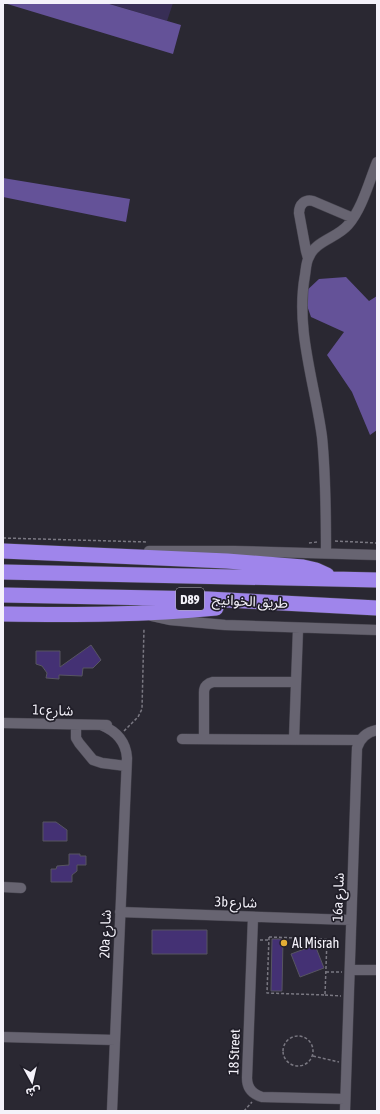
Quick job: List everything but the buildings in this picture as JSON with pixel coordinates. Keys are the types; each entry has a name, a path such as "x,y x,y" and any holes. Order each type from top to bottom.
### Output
{"highway":[{"path":"3,551 227,561 303,567 323,572 335,579"},
{"name":"طريق الخوانيج","path":"3,572 377,580"},
{"name":"طريق الخوانيج","path":"3,595 208,599 377,608"},
{"path":"3,614 143,612 207,609 267,602"}],"street":[{"path":"326,553 324,461 319,416 306,344 303,315 303,286 308,258 317,246 337,234 353,218 359,208 377,162"},
{"path":"308,258 299,213 302,204 307,201 314,201 353,218"},
{"path":"96,555 117,551 234,551 377,555"},
{"path":"143,612 152,616 170,620 225,625 377,630"},
{"path":"294,739 298,628"},
{"path":"204,739 204,689 208,684 213,682 296,682"},
{"name":"1c شارع","path":"3,722 106,725 116,727 121,735"},
{"path":"76,724 76,738 93,760 102,763 126,762"},
{"path":"182,739 294,739 368,737 377,730"},
{"name":"20a شارع","path":"112,1111 126,762 125,747 121,735"},
{"name":"16a شارع","path":"344,1111 357,748 368,737"},
{"path":"3,887 21,888"},
{"name":"3b شارع","path":"120,912 352,920"},
{"name":"18 Street","path":"253,917 247,1078 248,1086 255,1094"},
{"path":"350,971 377,970"},
{"path":"3,1037 115,1040"},
{"path":"255,1094 262,1097 345,1099"}],"path":[{"path":"121,735 138,717 142,709 144,628"},
{"path":"325,995 327,939 269,937 266,993 349,996"},
{"path":"326,972 350,971"},
{"path":"297,1036 305,1038 313,1048 312,1056 311,1060 305,1065 296,1067 292,1066 284,1057 284,1045 289,1039 297,1036"},
{"path":"312,1056 346,1064"},
{"path":"244,1111 250,1105 255,1094"}],"shaded area":[{"path":"4,3 106,3 181,25 173,54"},
{"path":"107,3 173,3 167,21"},
{"path":"3,178 130,199 126,222 3,197"},
{"path":"346,277 369,301 377,296 377,430 370,435 352,392 327,355 344,332 311,317 303,294 319,279"}],"place":[{"name":"Al Misrah","path":"284,943"}]}
